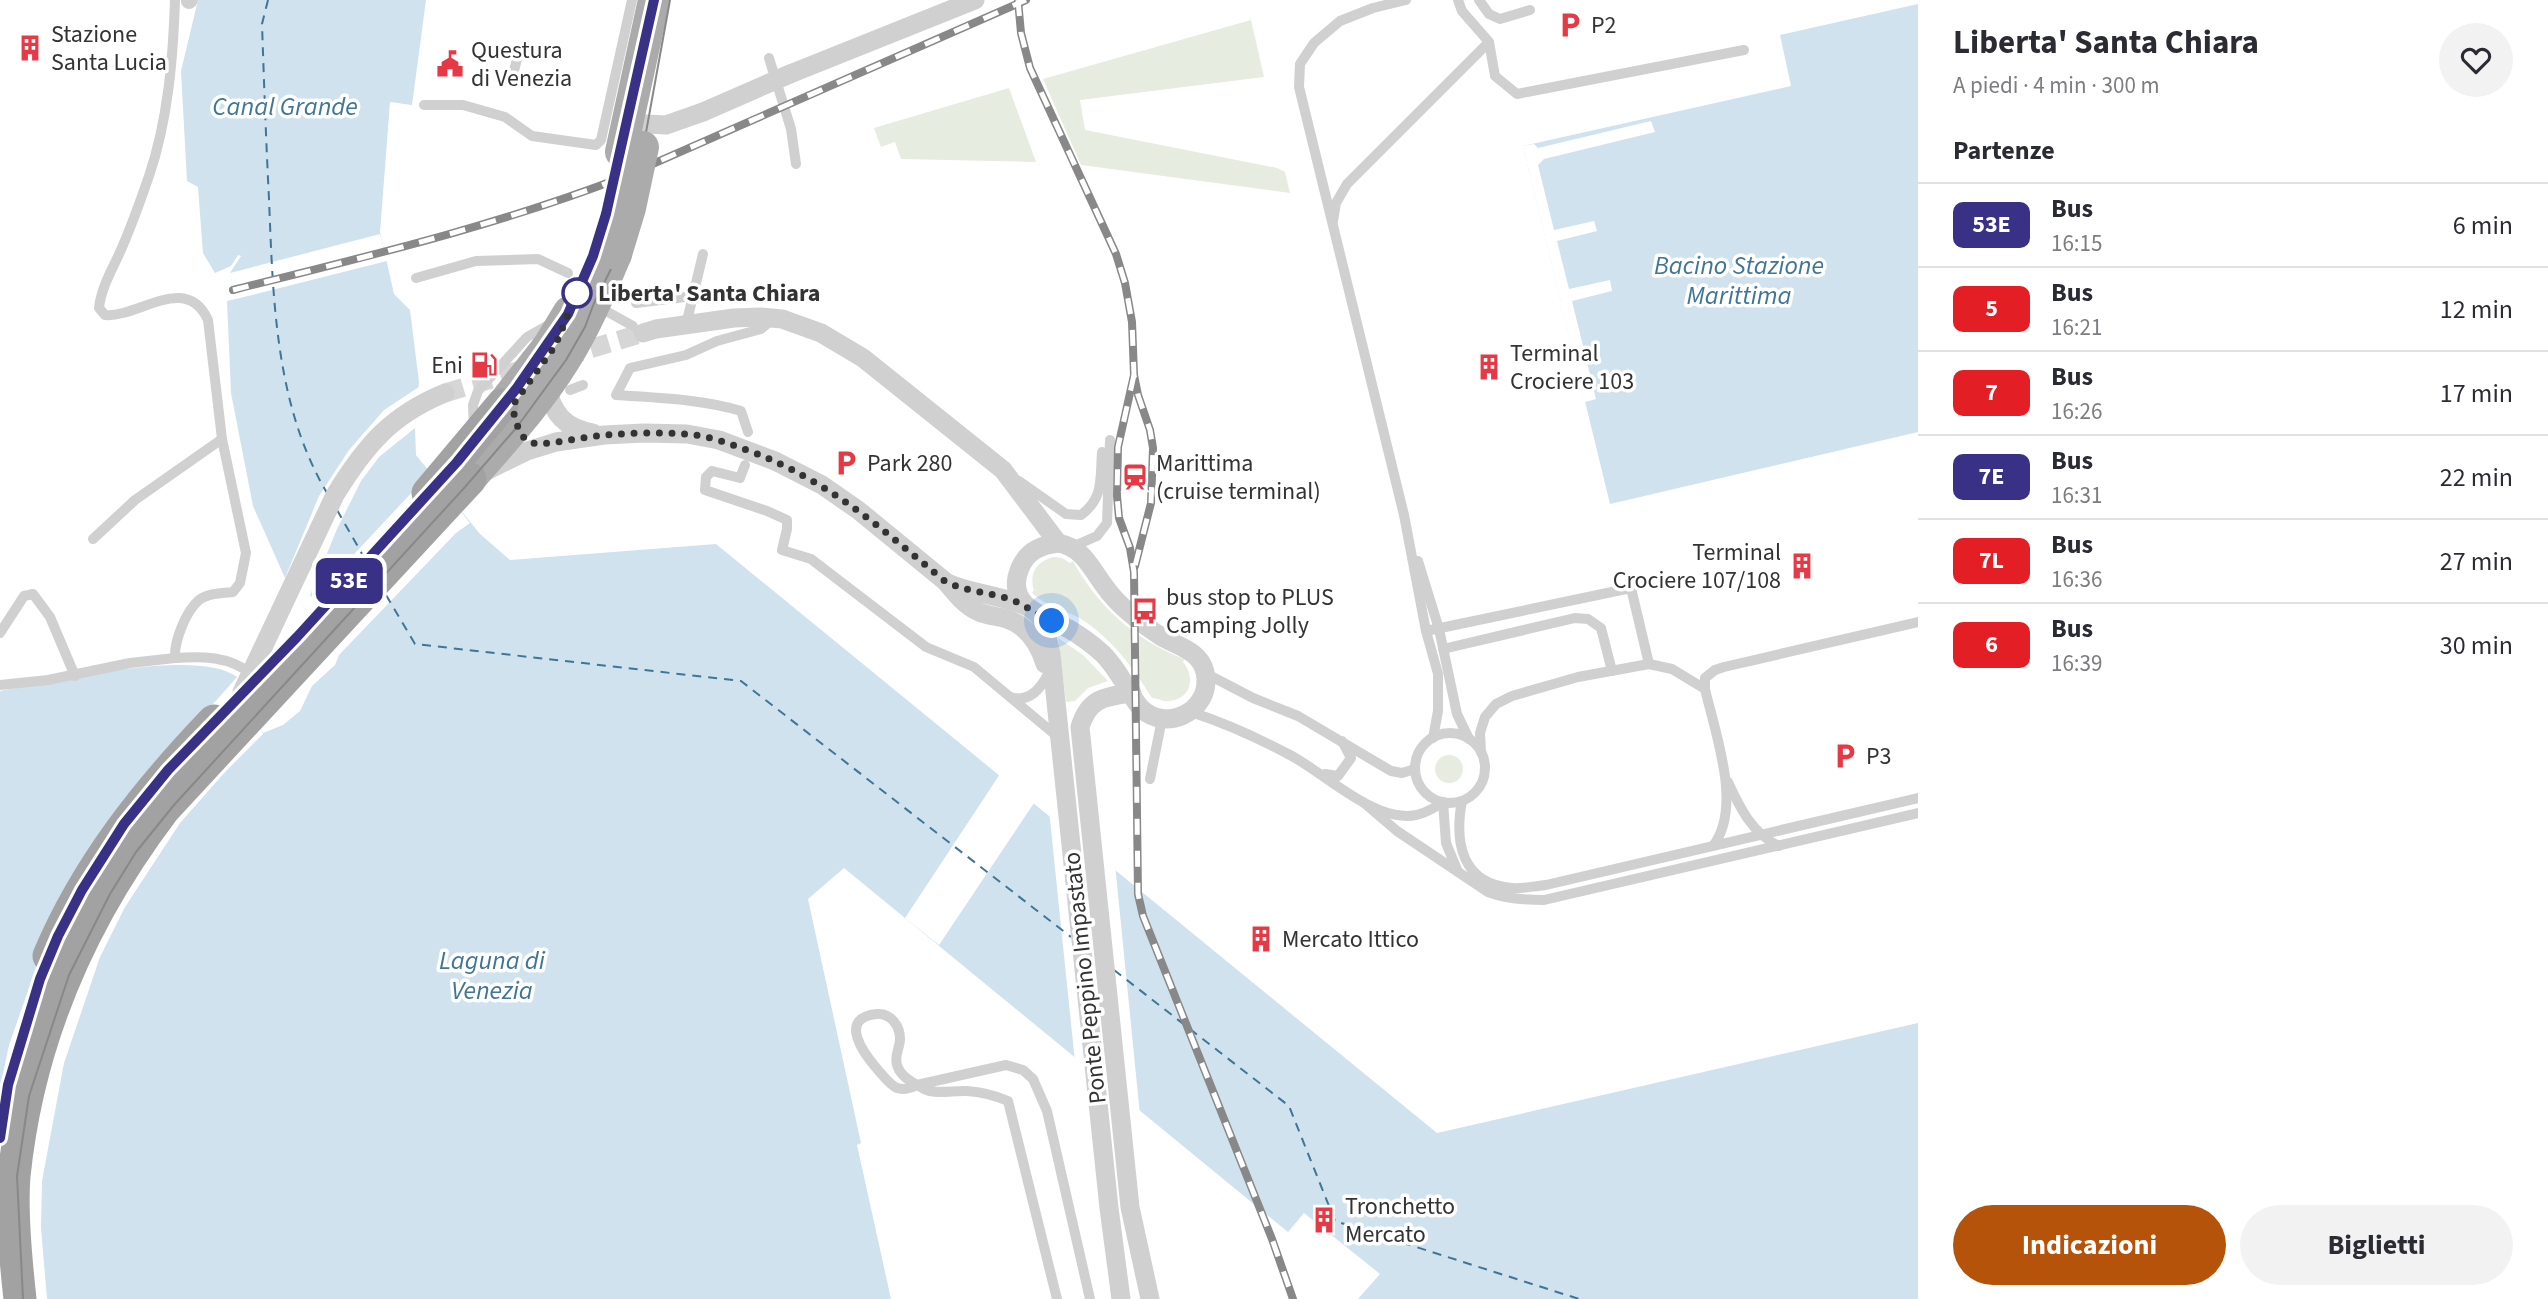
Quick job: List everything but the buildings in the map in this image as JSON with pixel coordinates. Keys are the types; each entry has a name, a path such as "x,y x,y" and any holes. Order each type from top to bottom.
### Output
{"highway":[{"path":"20,1299 14,1178 26,1095 53,1005 76,949 130,854 250,691 298,632 461,479 475,436 509,415"},
{"path":"0,1137 8,1085 40,979 82,890 124,824 148,793 250,691"}],"main road":[{"path":"635,137 654,0"},
{"path":"509,415 558,388 575,342 592,261 606,214 635,137 674,0"},
{"path":"461,479 509,415 548,345 581,309"}],"street":[{"path":"635,137 704,112 790,74 975,0"},
{"path":"637,335 656,329 734,318 774,318 803,325 841,343 1003,470 1065,545 1084,556 1120,605 1150,629 1191,651 1200,661 1205,673 1205,692 1191,712 1179,718 1162,719 1144,711 1112,664 1087,640 1032,611 978,590 961,589 946,582"},
{"path":"558,388 552,405 561,420 579,430 604,435"},
{"path":"250,691 298,632 335,495 365,449 388,425 418,404 444,398"},
{"path":"509,415 523,438 531,443 551,443 604,435 687,434 719,440 801,473 847,501 946,582 958,597 972,608 1015,622 1028,632 1039,649 1051,680"},
{"path":"461,479 551,443"},
{"path":"978,590 995,584 1019,569 1024,559 1034,550 1047,544 1065,545"},
{"name":"Ponte Peppino Impastato","path":"1019,569 1017,587 1044,624 1049,643 1109,1209 1121,1299"},
{"name":"Ponte Peppino Impastato","path":"1132,693 1106,697 1089,708 1080,727 1130,1207 1150,1299"}],"lane":[{"path":"175,657 177,635 199,600 233,592 240,583 246,553 222,439 208,320 193,302 169,297 115,316 105,315 99,308 100,297 121,251 150,174 159,141 185,0"},
{"path":"424,105 463,106 505,115 532,135 596,145 601,140 632,0"},
{"path":"1406,0 1373,8 1340,21 1314,43 1300,64 1299,87 1404,515 1439,629 1457,714 1469,738 1481,752"},
{"path":"1458,0 1462,11 1489,42 1495,76 1517,94 1744,50"},
{"path":"1479,0 1489,14 1500,19 1530,10"},
{"path":"1332,228 1336,203 1347,184 1489,42"},
{"path":"514,71 519,51"},
{"path":"769,58 792,129 796,164"},
{"path":"685,327 703,254"},
{"path":"416,278 476,261 592,261"},
{"path":"636,303 693,296"},
{"path":"475,436 473,405 478,391 527,337 581,309 637,335"},
{"path":"748,432 741,411 681,400 616,396 630,368 686,355 717,341 761,329 774,318"},
{"path":"558,388 583,385"},
{"path":"93,539 135,500 222,439"},
{"path":"1065,545 1097,536 1107,523 1110,440"},
{"path":"1003,470 1066,514 1081,515 1096,502 1102,452"},
{"path":"745,465 740,478 712,471 706,477 705,490 787,520 782,550 811,559 926,647 974,667 1059,742"},
{"path":"1404,515 1426,631 1438,674 1439,690 1433,738"},
{"path":"1426,631 1631,588 1649,664"},
{"path":"0,633 24,596 33,594 50,617 75,676"},
{"path":"1443,649 1575,618 1588,619 1601,628 1612,671"},
{"path":"1779,846 1761,835 1739,806 1724,775 1704,689 1705,678 1719,668 1918,622"},
{"path":"0,685 75,676 130,663 203,656 241,666 250,691"},
{"path":"1363,802 1408,817 1430,811 1443,802 1462,801 1472,796 1483,781 1485,769 1481,752 1482,724 1490,710 1503,700 1578,677 1649,664 1672,668 1704,689"},
{"path":"1205,673 1253,698 1298,716 1391,771 1402,773 1415,769"},
{"path":"1010,697 1017,699 1030,696 1051,680"},
{"path":"1191,712 1263,741 1321,774 1460,875 1499,897 1544,900 1918,813"},
{"path":"1150,779 1162,719"},
{"path":"1443,802 1423,791 1415,769 1418,754 1433,738 1451,733 1469,738"},
{"path":"1321,774 1338,776 1351,758 1342,741"},
{"path":"1713,846 1724,824 1724,775"},
{"path":"1462,801 1458,828 1465,858 1477,876 1498,886 1514,888 1546,885 1918,798"},
{"path":"1443,802 1446,843 1460,875"},
{"path":"1057,1299 1009,1101 988,1093 929,1092 917,1085 909,1081 898,1068 896,1055 900,1034 891,1018 876,1014 858,1024 855,1033 857,1040 870,1061 887,1080 902,1090 917,1085 1006,1065 1023,1070 1033,1079 1047,1111 1090,1299"}],"shaded area":[{"path":"1251,20 1264,77 1080,100 1085,130 1277,168 1285,172 1290,193 1081,165 1043,79"},
{"path":"1009,88 1036,162 901,159 895,142 881,147 874,128"},
{"path":"1053,557 1070,563 1073,561 1106,607 1134,632 1184,659 1190,681 1187,692 1167,701 1152,698 1129,665 1102,635 1081,619 1032,593 1035,569"},
{"path":"1058,638 1083,655 1108,681 1088,688 1075,701 1066,702"},
{"path":"1449,755 1459,759 1463,769 1459,779 1449,783 1439,779 1435,769 1439,759"}],"water":[{"name":"Laguna di Venezia","path":"198,0 426,0 412,105 390,102 380,232 394,294 410,310 419,382 415,428 416,455 480,534 510,560 716,544 1437,1133 1918,1023 1918,1299 1358,1299 1380,1274 1304,1213 1288,1232 844,868 808,899 861,1143 857,1145 891,1299 0,1299 0,691 123,669 190,665 217,669 237,677 263,733 283,725 300,711 312,686 335,665 339,655 332,650 285,578 253,506 231,393 227,301 236,299 230,273 241,256 238,255 231,266 215,273 203,253 198,187 187,181 181,71"},
{"name":"Bacino Stazione Marittima","path":"1918,4 1918,432 1610,504 1523,146 1791,86 1780,35"}],"pier":[{"path":"1651,121 1655,132 1544,159 1538,165 1554,230 1594,221 1597,231 1557,241 1569,289 1610,280 1612,291 1572,301 1596,399 1585,402 1523,146 1534,144 1538,148"},
{"path":"380,234 387,261 236,299 230,273"},
{"path":"419,387 415,428 379,457 361,481 337,529 310,595 313,598 430,473 470,523 456,533 339,655 332,650 285,578 319,496 349,450 384,410"},
{"path":"237,677 263,734 180,823 125,907 100,957 64,1063 42,1181 41,1228 47,1299 0,1299 0,1088 9,1045 36,968 47,940 166,757"},
{"path":"1000,774 1034,803 939,945 905,918"},
{"path":"1049,810 1115,864 1140,1115 1075,1062"}],"ferry route":[{"path":"268,0 262,24 275,312 287,387 297,424 327,493"},
{"path":"337,510 369,566"},
{"path":"386,595 415,644 741,681 1071,937"},
{"path":"1114,970 1289,1106 1335,1221 1579,1299"}],"tunnel":[{"path":"563,357 643,333"},
{"path":"445,393 531,367"}],"tram line":[{"path":"0,1126 6,1084 43,968 77,897 123,824 162,775 297,637 455,461 515,388 568,314 605,214 654,0"},
{"path":"23,1299 17,1176 29,1096 69,975 110,894 136,852 174,805 465,487 517,427 566,360 585,327 618,255 631,215 670,0"}],"railway":[{"path":"1018,0 1021,33 1030,68 1116,254 1125,283 1132,322 1134,375 1153,448 1151,503 1135,566"},
{"path":"233,290 430,240 575,195 623,177 1026,0"},
{"path":"1134,375 1118,447 1117,496 1119,518 1130,548 1134,572 1138,894 1143,916 1272,1239 1293,1299"}],"bus line":[{"name":"53E","path":"0,1138 8,1085 40,979 82,890 124,824 168,770 297,637 457,462 516,389 568,314 593,256 606,214 654,0"}],"place":[{"name":"P2","path":"1570,25"},
{"name":"Stazione Santa Lucia","path":"30,48"},
{"name":"Questura di Venezia","path":"450,64"},
{"name":"Liberta' Santa Chiara","path":"577,293"},
{"name":"Eni","path":"484,365"},
{"name":"Terminal Crociere 103","path":"1489,367"},
{"name":"Park 280","path":"846,463"},
{"name":"Marittima (cruise terminal)","path":"1135,477"},
{"name":"Terminal Crociere 107/108","path":"1802,566"},
{"name":"bus stop to PLUS Camping Jolly","path":"1145,611"},
{"name":"P3","path":"1845,756"},
{"name":"Mercato Ittico","path":"1261,939"},
{"name":"Tronchetto Mercato","path":"1324,1220"}],"route":[{"path":"577,293 555,346 515,402 516,425 527,441 536,444 643,433 687,434 719,440 775,461 822,485 859,510 946,582 961,589 978,590 1008,599 1052,621"}],"water label":[{"name":"Canal Grande","path":"285,106"}]}
